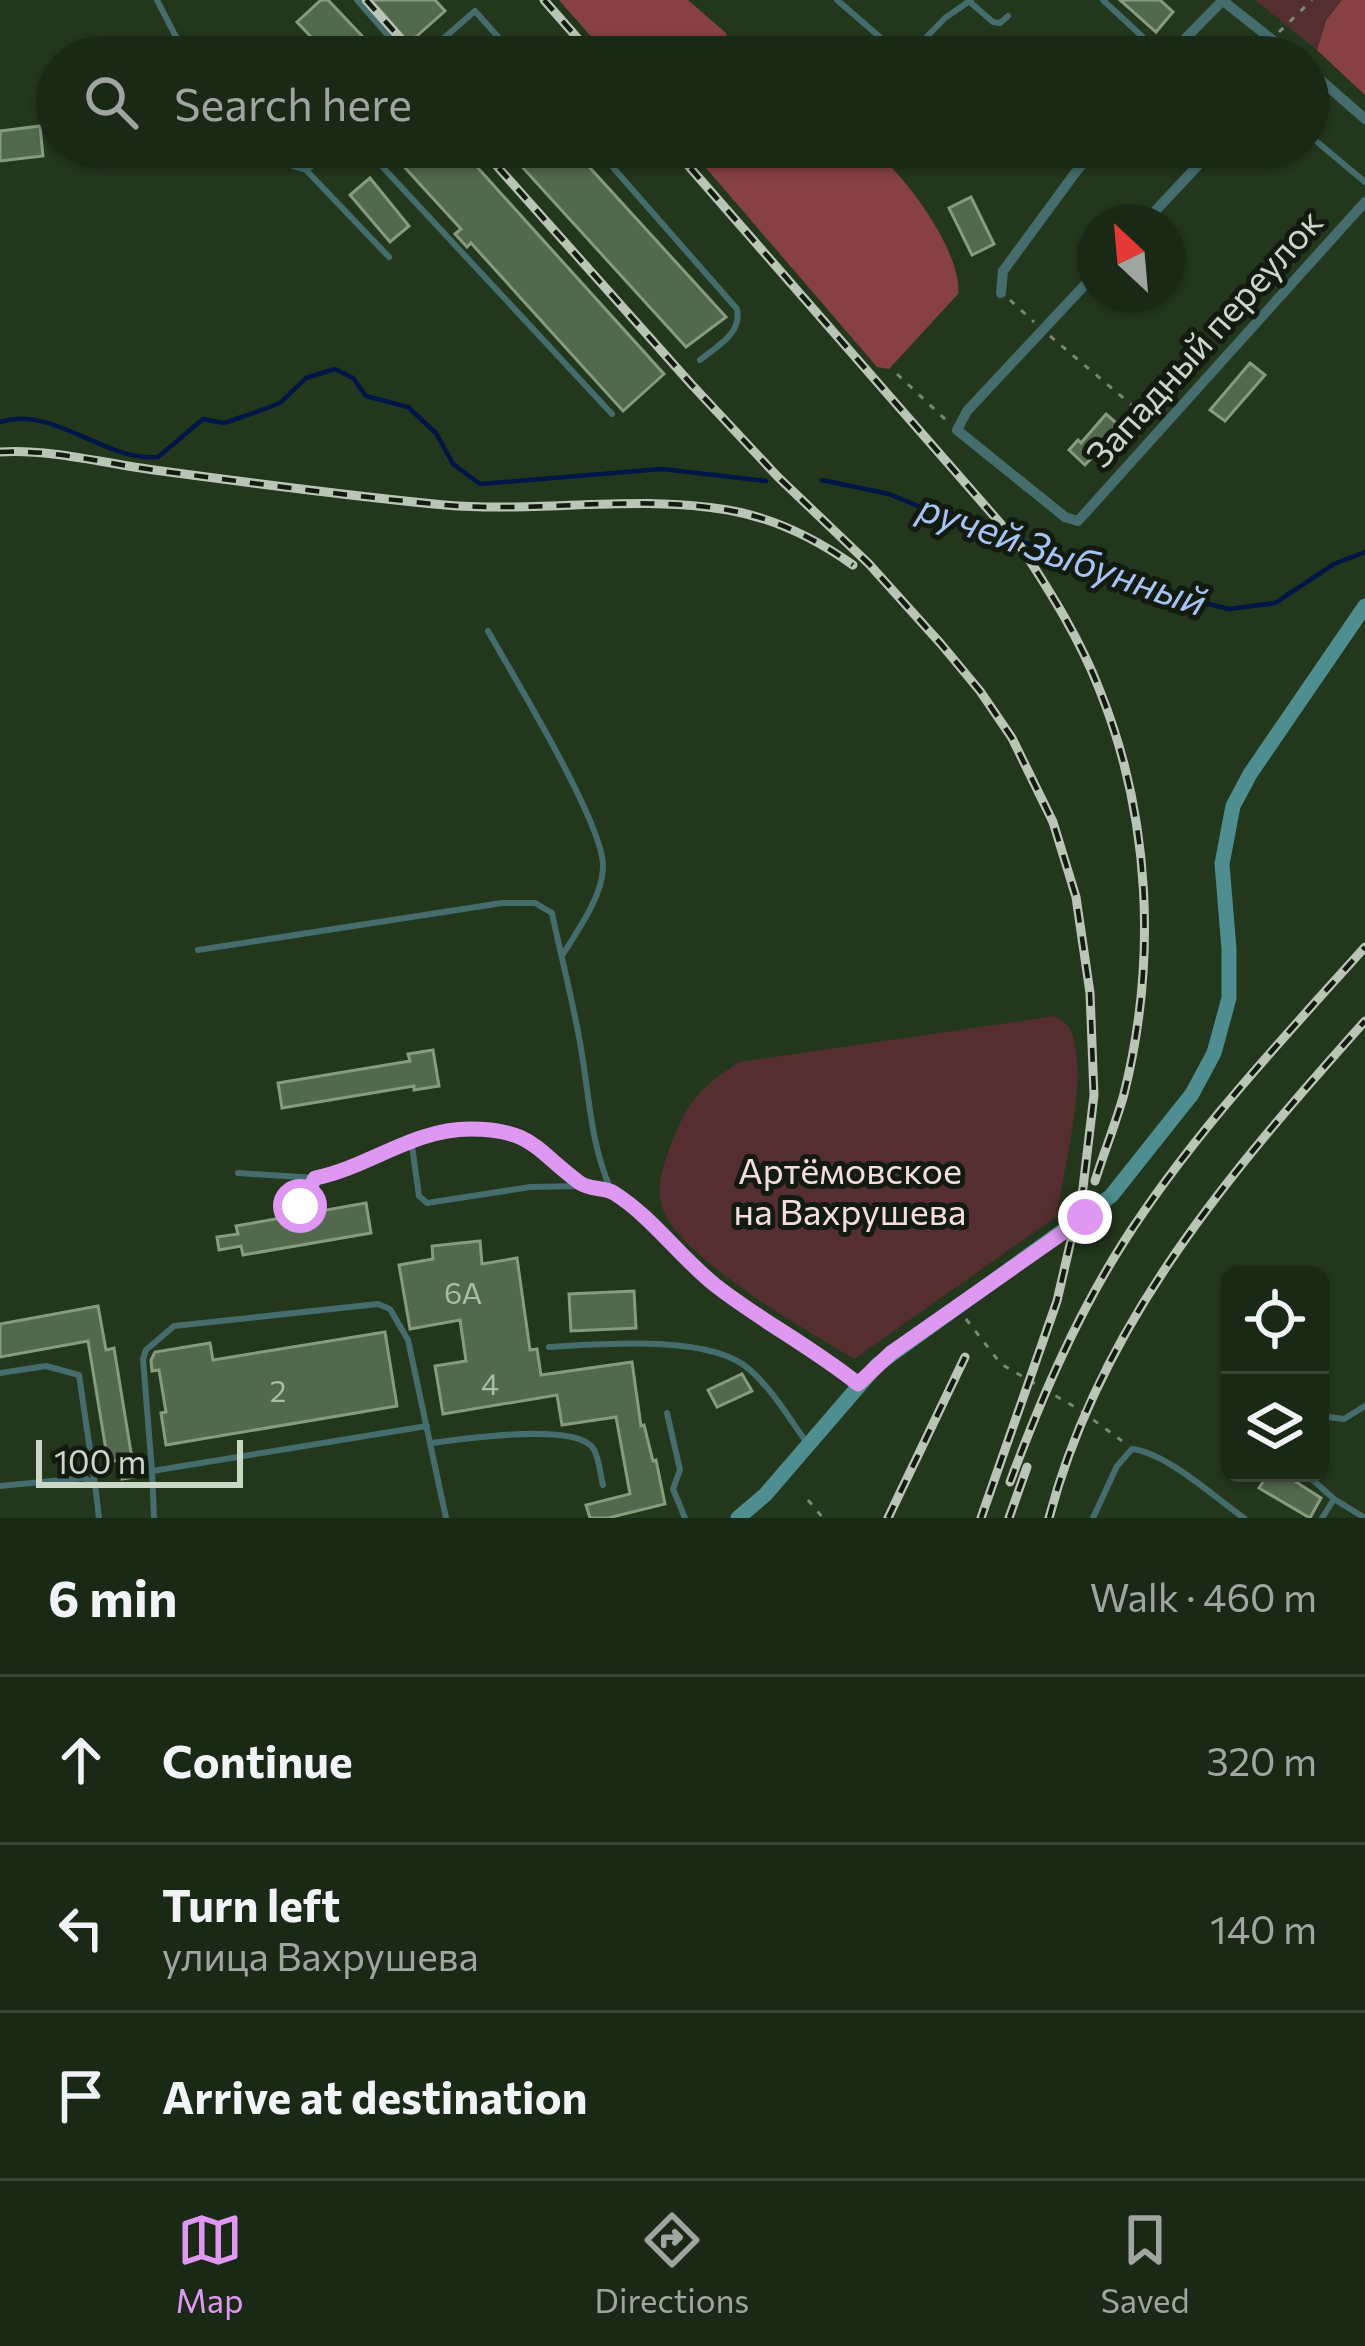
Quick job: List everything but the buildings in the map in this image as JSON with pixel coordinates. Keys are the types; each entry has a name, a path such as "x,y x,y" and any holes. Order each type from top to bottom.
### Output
{"main road":[{"path":"738,1518 765,1495 858,1384 891,1353 1111,1196 1192,1094 1214,1054 1229,998 1222,864 1233,806 1365,606"}],"street":[{"path":"1188,36 1223,0 1268,36"},
{"path":"1329,87 1365,118"},
{"path":"1001,293 1003,271 1079,168"},
{"path":"1162,204 1195,168"},
{"name":"Западный переулок","path":"957,430 1065,518 1078,521 1365,202"},
{"path":"957,430 967,411 1077,293"}],"lane":[{"path":"157,0 176,36"},
{"path":"356,0 388,36"},
{"path":"466,0 498,36"},
{"path":"837,0 880,36"},
{"path":"1103,0 1140,36"},
{"path":"927,36 970,1 993,22 1008,16"},
{"path":"447,36 476,11"},
{"path":"1329,152 1365,182"},
{"path":"300,168 389,257"},
{"path":"384,168 612,414"},
{"path":"613,168 737,309 733,334 700,360"},
{"path":"1354,214 1365,225"},
{"path":"488,631 560,759 600,848 604,868 597,890 561,957"},
{"path":"198,950 502,903 535,903 552,913 584,1061 589,1118 610,1190 718,1288 814,1349 858,1384"},
{"path":"238,1173 315,1178 349,1171 411,1139 467,1129 504,1131 536,1142 584,1186"},
{"path":"411,1139 419,1196 427,1203 530,1187 610,1190"},
{"path":"300,1206 315,1178"},
{"path":"154,1518 146,1350 173,1326 379,1304 390,1309 408,1340 446,1518"},
{"path":"549,1347 619,1343 681,1348 733,1359 760,1381 808,1446"},
{"path":"0,1372 46,1366 79,1375 99,1518"},
{"path":"1329,1417 1345,1419 1365,1406"},
{"path":"667,1413 680,1470 674,1489 685,1518"},
{"path":"152,1472 427,1426"},
{"path":"432,1443 510,1432 581,1438 595,1449 603,1485"},
{"path":"1093,1518 1118,1466 1132,1449 1146,1450 1161,1459 1244,1518"},
{"path":"0,1486 84,1478 95,1484"},
{"path":"1315,1482 1365,1517"},
{"path":"1322,1518 1334,1498"}],"path":[{"path":"1271,36 1288,26 1312,0"},
{"path":"1001,293 1159,428"},
{"path":"897,374 957,430"},
{"path":"957,1309 1001,1364 1080,1410 1132,1449"},
{"path":"808,1500 823,1518"}],"green space":[{"path":"1255,0 1342,0 1325,20 1321,36 1300,36"},
{"name":"Артёмовское на Вахрушева","path":"1055,1016 1072,1032 1077,1056 1073,1125 1057,1216 854,1359 742,1288 686,1242 668,1219 660,1184 677,1129 697,1096 739,1062"}],"shaded area":[{"path":"559,0 688,0 727,36 591,36"},
{"path":"1342,0 1365,0 1365,95 1329,61 1329,36 1321,36 1326,20"},
{"path":"706,168 892,168 897,173 941,235 957,277 958,294 889,369 877,367"}],"waterway":[{"name":"ручей Зыбунный","path":"0,422 40,421 119,451 158,457 203,419 224,423 259,411 280,403 306,378 335,369 353,378 366,396 408,407 436,433 453,464 480,484 662,469 766,481"},
{"name":"ручей Зыбунный","path":"822,480 889,494 969,527 1054,551 1077,565 1134,586 1229,609 1275,603 1334,564 1365,552"}],"railway":[{"path":"366,0 398,36"},
{"path":"544,0 576,36"},
{"path":"499,168 692,385 941,644 1012,738 1053,822 1076,897 1090,993 1094,1095 1083,1188 1057,1301 981,1518"},
{"path":"690,168 1021,547 1074,635 1100,691 1117,739 1139,840 1144,942 1135,1044 1095,1181"},
{"path":"0,452 58,455 445,505 622,503 728,510 794,530 853,565"},
{"path":"1010,1482 1060,1360 1123,1243 1207,1127 1365,947"},
{"path":"1049,1518 1072,1446 1137,1313 1221,1191 1365,1021"},
{"path":"888,1518 965,1357"},
{"path":"1009,1518 1027,1467"}],"route":[{"path":"300,1206 315,1178 349,1171 411,1139 467,1129 504,1131 536,1142 584,1186 610,1190 718,1288 814,1349 858,1384 891,1353 1085,1217"}]}
